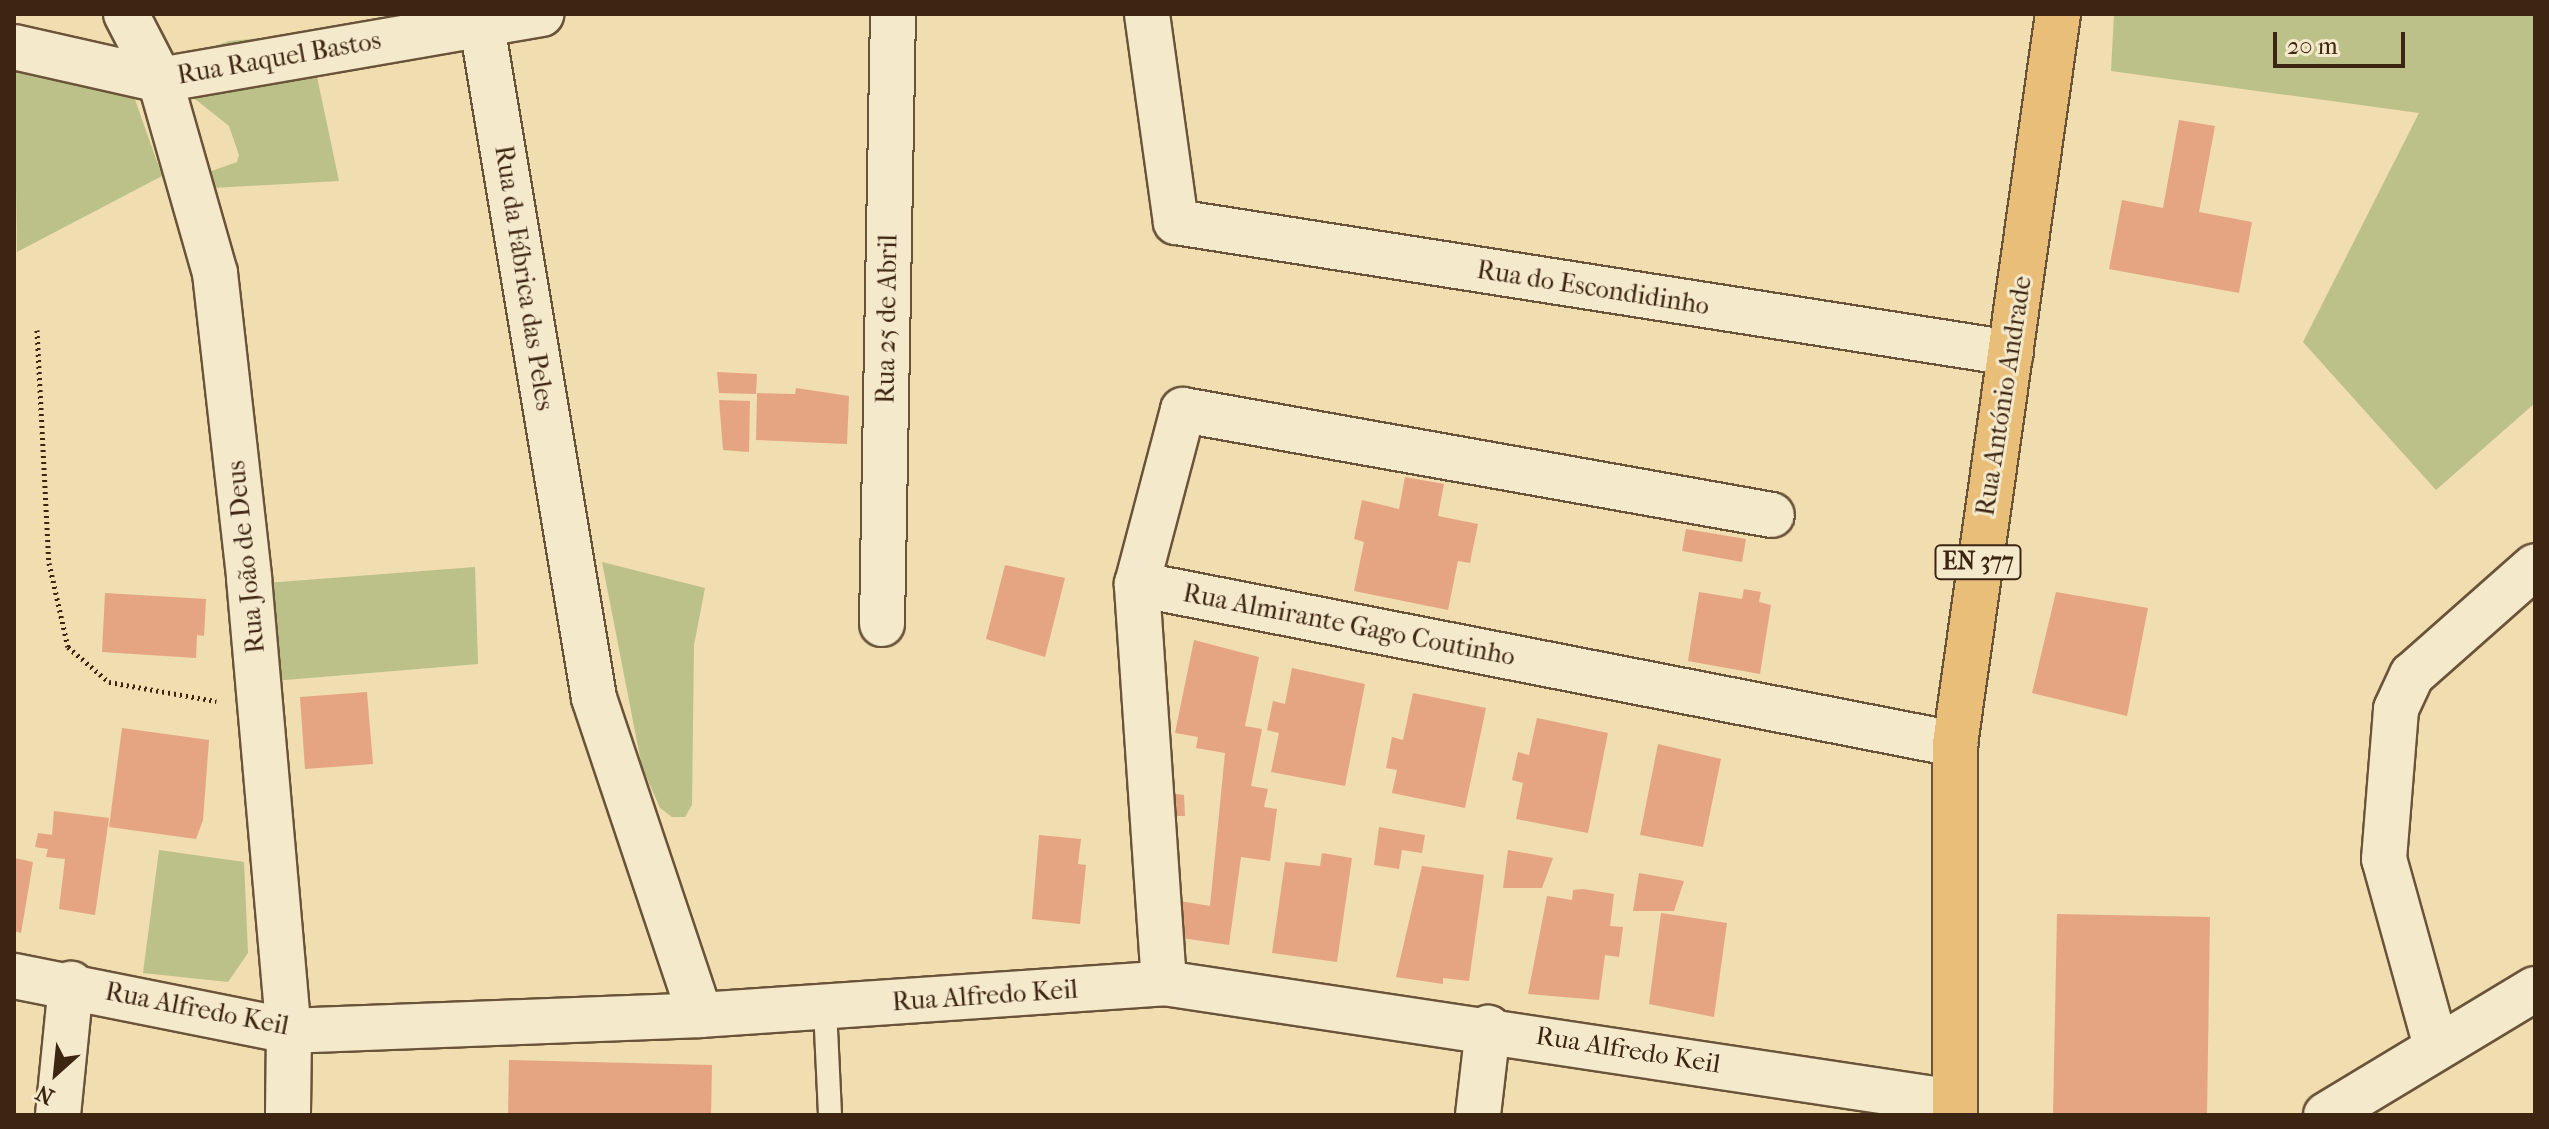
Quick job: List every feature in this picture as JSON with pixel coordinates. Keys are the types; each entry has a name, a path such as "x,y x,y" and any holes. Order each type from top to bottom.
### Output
{"main road":[{"name":"Rua António Andrade","path":"1954,1108 1955,744 2058,14"}],"street":[{"name":"Rua João de Deus","path":"126,14 160,80 215,273 260,708 289,1031 288,1115"},
{"name":"Rua Raquel Bastos","path":"160,80 481,18 541,14"},
{"name":"Rua 25 de Abril","path":"882,624 893,14"},
{"name":"Rua do Escondidinho","path":"1147,14 1176,222 2011,353"},
{"name":"Rua da Fábrica das Peles","path":"481,18 594,698 700,1015"},
{"path":"14,47 160,80"},
{"path":"1164,983 1137,584 1183,410 1772,515"},
{"path":"2436,1046 2384,859 2396,709 2412,675 2535,566"},
{"name":"Rua Almirante Gago Coutinho","path":"1137,584 1955,744"},
{"name":"Rua Alfredo Keil","path":"14,976 71,984 289,1031 700,1015 1164,983 1488,1028 1954,1108"},
{"path":"58,1115 71,984"},
{"path":"2326,1115 2535,989"},
{"path":"1478,1115 1488,1028"}],"lane":[{"path":"825,1008 830,1115"}],"path":[{"path":"37,330 49,563 68,647 109,682 260,708"}],"green space":[{"path":"2114,14 2535,14 2535,403 2436,490 2303,342 2419,113 2111,71"},
{"path":"308,34 339,181 213,188 209,172 237,162 239,155 229,126 190,95 187,56 229,41"},
{"path":"14,55 132,91 162,176 17,252"},
{"path":"602,562 705,588 694,645 692,805 685,817 672,817 660,808 642,767"},
{"path":"475,567 478,664 273,681 266,583"},
{"path":"159,850 244,862 248,953 228,982 143,973"}],"building":[{"path":"2179,120 2215,126 2199,212 2252,222 2239,293 2109,269 2122,200 2163,208"},
{"path":"717,372 757,374 756,394 719,393"},
{"path":"796,388 849,396 847,444 756,440 757,393 795,394"},
{"path":"719,400 750,401 749,452 723,450"},
{"path":"1405,477 1444,484 1438,516 1478,524 1470,563 1458,561 1448,610 1354,591 1364,542 1354,539 1362,500 1399,509"},
{"path":"1686,529 1746,539 1742,562 1682,551"},
{"path":"1005,565 1065,578 1045,657 986,639"},
{"path":"1744,589 1761,592 1759,602 1771,605 1760,674 1688,661 1699,592 1742,599"},
{"path":"2056,592 2148,608 2127,716 2032,693"},
{"path":"105,593 206,599 204,636 197,635 196,658 102,652"},
{"path":"1194,640 1259,657 1245,726 1262,729 1251,786 1268,789 1264,807 1277,809 1270,861 1241,857 1229,945 1182,938 1180,901 1210,906 1225,753 1196,748 1198,737 1175,733"},
{"path":"1292,668 1365,684 1345,786 1271,772 1279,733 1267,730 1273,701 1285,704"},
{"path":"367,692 373,764 305,769 300,697"},
{"path":"1413,693 1486,708 1465,808 1392,793 1397,770 1386,768 1392,737 1403,740"},
{"path":"1537,718 1608,733 1588,833 1516,819 1523,783 1512,780 1518,752 1529,755"},
{"path":"122,728 209,740 203,820 196,839 109,827"},
{"path":"1658,744 1721,759 1703,847 1640,835"},
{"path":"1168,793 1184,795 1185,816 1170,816"},
{"path":"54,811 109,818 95,915 59,909 65,859 46,857 48,849 35,847 38,833 52,835"},
{"path":"1379,827 1425,835 1422,853 1402,850 1399,869 1374,865"},
{"path":"1039,835 1081,839 1078,864 1086,865 1080,924 1032,919"},
{"path":"1508,850 1553,858 1542,888 1503,888"},
{"path":"1322,853 1352,858 1337,962 1272,953 1285,862 1320,866"},
{"path":"14,858 33,862 21,933 14,931"},
{"path":"1422,866 1484,875 1469,981 1443,978 1443,984 1396,977"},
{"path":"1639,873 1684,881 1674,911 1633,911"},
{"path":"1573,890 1614,894 1610,926 1623,927 1619,957 1605,955 1599,1000 1528,994 1547,896 1572,900"},
{"path":"1661,913 1727,923 1714,1017 1649,1004"},
{"path":"2057,914 2210,917 2207,1115 2053,1115"},
{"path":"509,1060 712,1065 711,1115 508,1115"}]}
